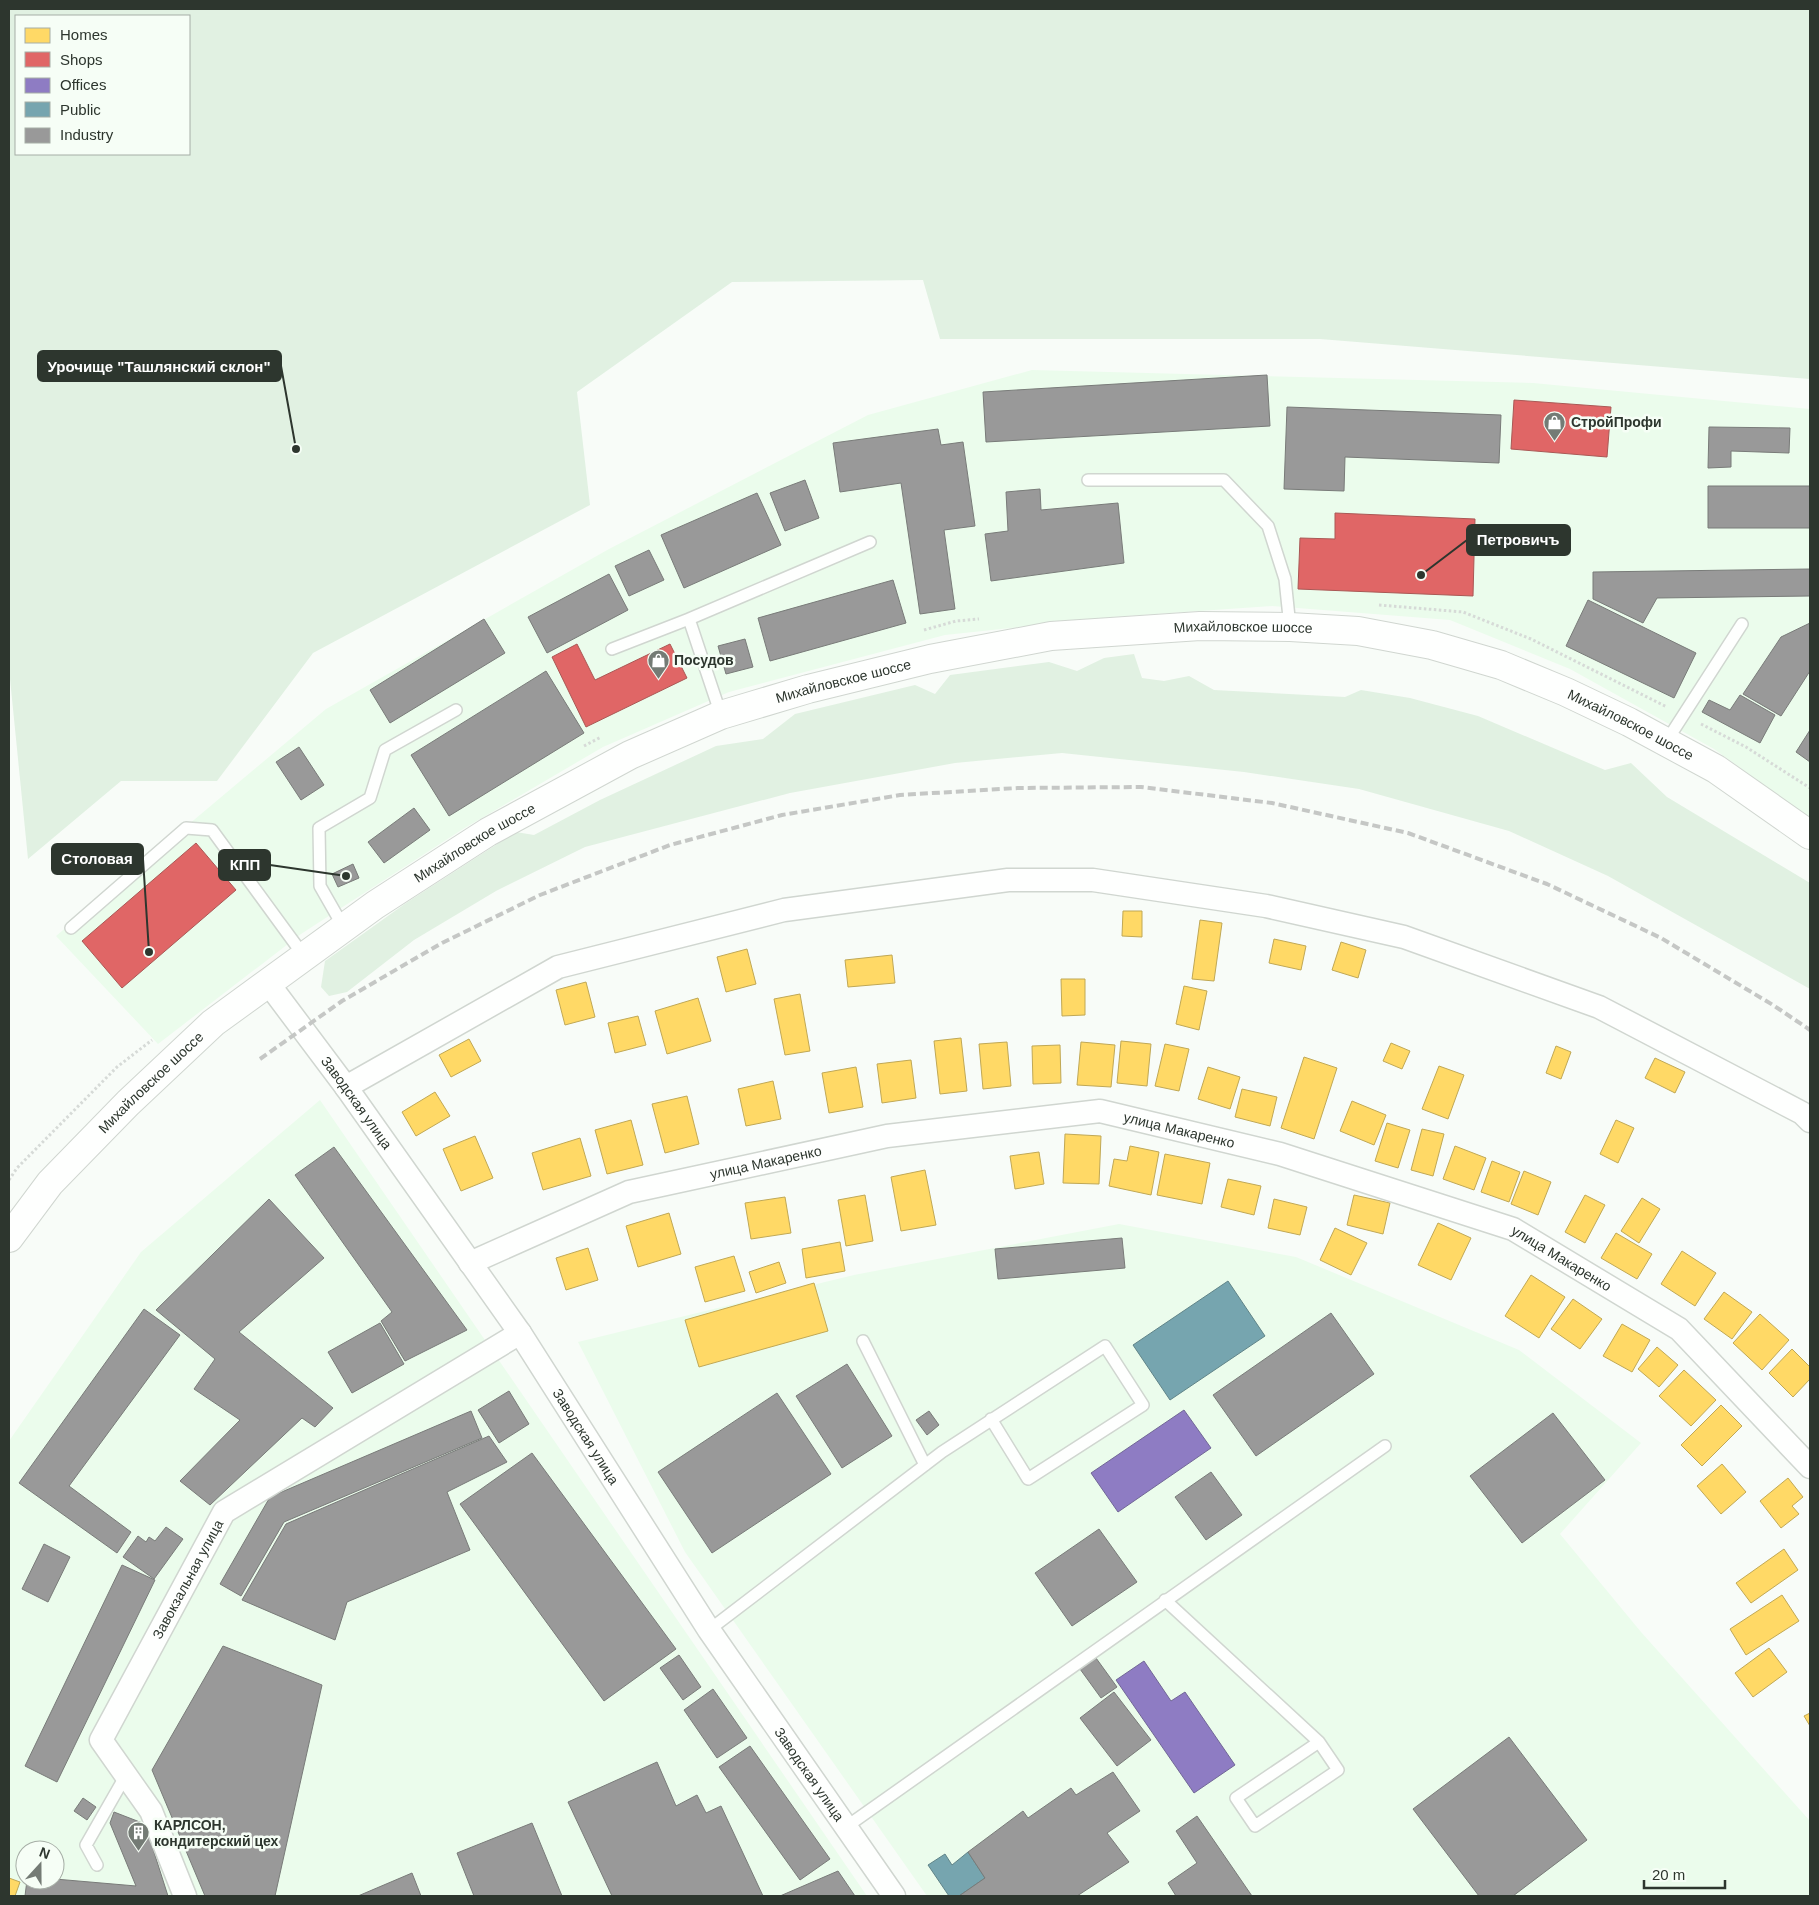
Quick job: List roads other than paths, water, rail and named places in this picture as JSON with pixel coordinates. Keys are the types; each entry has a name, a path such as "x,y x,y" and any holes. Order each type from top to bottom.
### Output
{"main road":[{"name":"Михайловское шоссе","path":"9,1238 50,1183 128,1103 213,1023 375,905 488,832 630,755 721,715 808,689 930,659 1051,636 1200,626 1290,627 1358,631 1432,645 1501,665 1566,692 1630,722 1716,769 1810,835"}],"street":[{"path":"346,1087 558,967 784,910 1008,880 1093,880 1266,906 1404,937 1599,1007 1802,1113 1810,1121"},
{"name":"Заводская улица","path":"268,983 346,1087 520,1333 709,1630 894,1896"},
{"name":"улица Макаренко","path":"470,1263 629,1192 887,1136 1100,1111 1280,1154 1513,1229 1679,1329 1810,1466"},
{"name":"Завокзальная улица","path":"185,1896 150,1811 101,1740 224,1512 520,1333"}],"lane":[{"path":"1088,480 1224,480 1268,526 1285,579 1290,627"},
{"path":"612,649 689,619 870,542"},
{"path":"689,619 721,715"},
{"path":"1666,742 1742,624"},
{"path":"344,928 320,886 319,828 370,798 385,750 456,710"},
{"path":"71,928 186,828 212,830 304,956"},
{"path":"863,1341 925,1465"},
{"path":"709,1630 925,1465 991,1419 1104,1346 1143,1405 1028,1479 991,1419"},
{"path":"846,1827 1385,1446"},
{"path":"1165,1600 1319,1742 1338,1770 1255,1826 1236,1798 1319,1742"},
{"path":"97,1865 86,1844 126,1775"}],"railway":[{"path":"260,1059 342,1001 442,943 540,895 670,845 782,815 900,795 1018,788 1141,787 1272,803 1408,833 1547,884 1661,938 1773,1005 1810,1030"}],"place":[{"name":"СтройПрофи","path":"1555,441"},
{"name":"Урочище \"Ташлянский склон\"","path":"296,449"},
{"name":"Петровичъ","path":"1421,575"},
{"name":"Посудов","path":"658,679"},
{"name":"КПП","path":"346,876"},
{"name":"Столовая","path":"149,952"},
{"name":"КАРЛСОН, кондитерский цех","path":"138,1852"}]}
